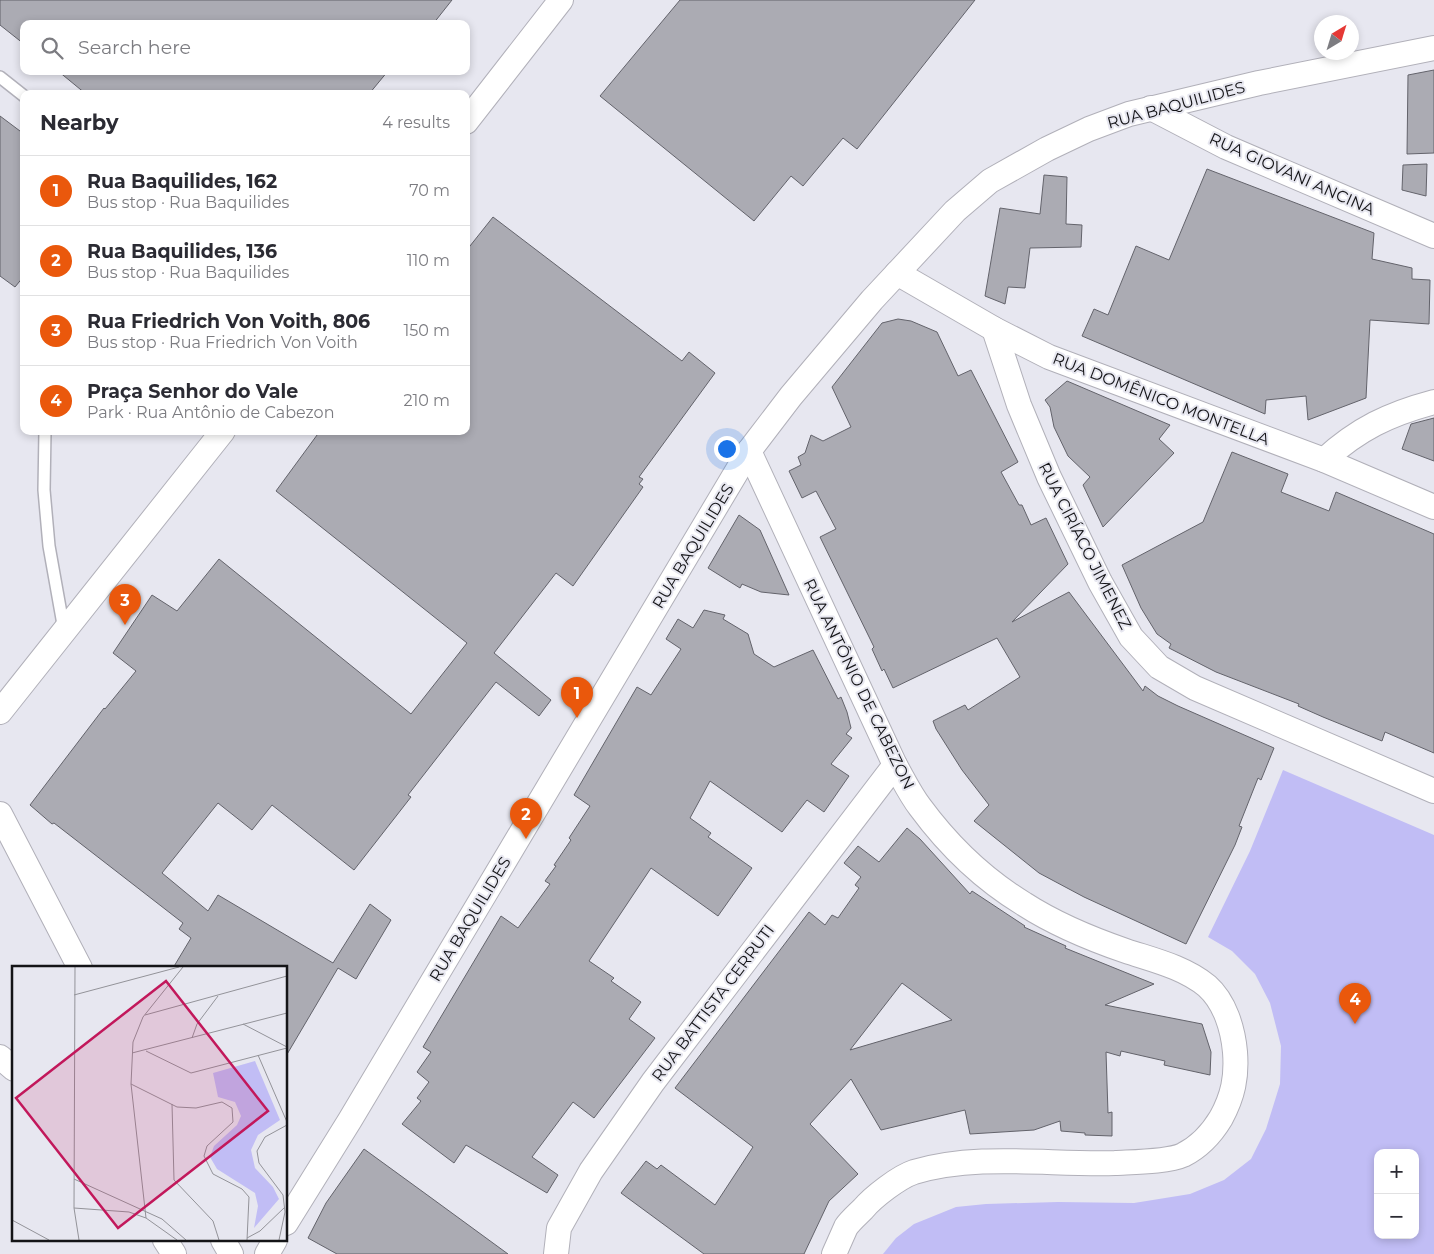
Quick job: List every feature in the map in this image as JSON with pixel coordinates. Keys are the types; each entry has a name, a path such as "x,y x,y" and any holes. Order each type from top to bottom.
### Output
{"street":[{"path":"470,117 562,0"},
{"name":"RUA BAQUILIDES","path":"288,1220 355,1112 749,451 826,353 955,211 990,181 1047,149 1089,129 1128,114 1259,83 1434,48"},
{"name":"RUA GIOVANI ANCINA","path":"1152,108 1234,151 1434,236"},
{"name":"RUA DOMÊNICO MONTELLA","path":"897,273 994,329 1049,357 1324,460 1434,507"},
{"name":"RUA CIRÍACO JIMENEZ","path":"994,329 1018,405 1053,486 1100,582 1131,637 1159,667 1195,688 1434,792"},
{"path":"1324,460 1342,443 1363,429 1387,418 1434,402"},
{"path":"0,712 220,435"},
{"name":"RUA ANTÔNIO DE CABEZON","path":"749,451 895,766 919,806 950,844 982,874 1024,904 1075,931 1172,966 1207,986 1218,999 1229,1020 1234,1044 1236,1070 1232,1095 1220,1119 1204,1141 1182,1156 1144,1162 1092,1164 1017,1162 960,1164 912,1173 873,1198 847,1226 834,1254"},
{"name":"RUA BATTISTA CERRUTI","path":"556,1254 559,1228 591,1171 616,1133 652,1082 895,766"},
{"path":"0,814 79,966"},
{"path":"0,1056 12,1067"},
{"path":"166,1242 174,1254"},
{"path":"225,1242 231,1254"},
{"path":"267,1254 275,1242"}],"lane":[{"path":"0,77 20,93"},
{"path":"45,435 44,490 49,546 65,632"}],"shaded area":[{"path":"1283,770 1434,835 1434,1254 883,1254 896,1238 914,1224 956,1207 986,1204 1058,1202 1134,1203 1190,1194 1224,1180 1251,1159 1266,1129 1280,1084 1281,1046 1270,1003 1255,974 1232,951 1208,937 1250,851"}],"building":[{"path":"0,0 452,0 436,20 20,20 20,41 0,25"},
{"path":"680,0 975,0 857,149 843,138 803,186 791,176 754,221 600,96"},
{"path":"1434,70 1434,153 1407,154 1408,75"},
{"path":"63,75 385,75 372,90 81,90"},
{"path":"0,116 20,131 20,281 15,287 0,276"},
{"path":"1427,164 1426,196 1402,190 1403,165"},
{"path":"1207,169 1374,233 1372,259 1412,268 1412,279 1430,280 1429,324 1370,320 1366,398 1308,420 1306,396 1266,400 1265,414 1082,336 1094,309 1108,315 1136,246 1169,260"},
{"path":"1044,175 1067,177 1066,224 1082,225 1081,247 1030,248 1025,288 1008,287 1005,304 985,296 1000,208 1040,214"},
{"path":"493,217 682,361 689,352 715,373 639,477 643,479 639,484 643,487 573,586 556,573 494,653 551,700 539,716 496,682 408,795 411,797 354,870 272,805 252,830 218,803 162,873 208,911 218,895 333,963 370,904 391,920 356,979 338,968 288,1053 288,966 174,966 191,938 179,929 183,923 54,823 52,824 30,805 104,708 136,671 113,653 152,595 177,611 219,559 411,714 467,643 276,491 317,435 470,435 470,246"},
{"path":"898,319 911,321 937,332 958,376 971,370 1018,462 1001,472 1019,505 1022,505 1031,525 1046,518 1068,564 1012,622 1069,592 1143,691 1145,686 1158,696 1178,706 1274,748 1261,780 1258,778 1239,826 1242,827 1235,845 1186,944 1084,897 1039,873 974,821 989,805 962,770 933,721 965,705 968,710 1020,677 997,638 893,688 884,669 882,671 872,649 874,647 820,537 836,529 816,491 802,498 789,471 801,465 798,457 805,453 811,435 823,441 851,427 832,387 882,323"},
{"path":"1067,381 1170,425 1159,439 1174,453 1103,527 1083,485 1090,477 1068,456 1054,427 1050,407 1045,400"},
{"path":"1434,418 1434,461 1402,449 1411,424"},
{"path":"1232,452 1288,474 1281,492 1329,511 1336,492 1434,534 1434,753 1385,732 1382,741 1298,706 1299,704 1216,672 1169,648 1171,644 1157,634 1141,608 1122,565 1203,522"},
{"path":"739,515 760,530 789,595 761,592 742,584 740,588 708,568"},
{"path":"704,610 725,615 723,619 748,634 754,654 774,667 813,650 838,699 841,697 847,712 851,728 846,734 852,738 831,764 849,776 824,812 807,800 782,832 710,781 690,818 711,833 708,837 752,868 718,916 651,868 589,961 614,978 611,981 641,1002 629,1019 655,1038 594,1118 573,1102 532,1157 558,1175 547,1193 466,1145 454,1163 402,1124 421,1101 417,1098 429,1082 417,1072 431,1052 423,1047 501,916 518,928 550,884 545,881 556,866 554,865 571,840 569,838 590,806 574,795 637,687 651,695 681,649 666,639 678,619 693,628"},
{"path":"907,828 920,839 970,894 972,891 1024,927 1066,946 1065,948 1154,984 1105,1005 1202,1024 1211,1052 1210,1075 1164,1065 1165,1061 1121,1051 1120,1056 1106,1052 1108,1113 1112,1112 1112,1136 1085,1135 1085,1133 1061,1131 1060,1121 1034,1130 970,1134 965,1110 881,1130 851,1079 810,1124 858,1174 829,1201 804,1254 704,1254 621,1193 646,1161 657,1169 661,1165 715,1205 753,1147 675,1088 809,912 825,925 832,915 838,918 859,888 855,885 861,877 844,863 858,846 879,862","holes":["902,983 952,1020 850,1050"]},
{"path":"364,1149 508,1254 337,1254 308,1238 326,1203"}],"place":[{"name":"Rua Friedrich Von Voith, 806","path":"125,625"},
{"name":"Rua Baquilides, 162","path":"577,718"},
{"name":"Rua Baquilides, 136","path":"526,839"},
{"name":"Praça Senhor do Vale","path":"1355,1024"}]}
